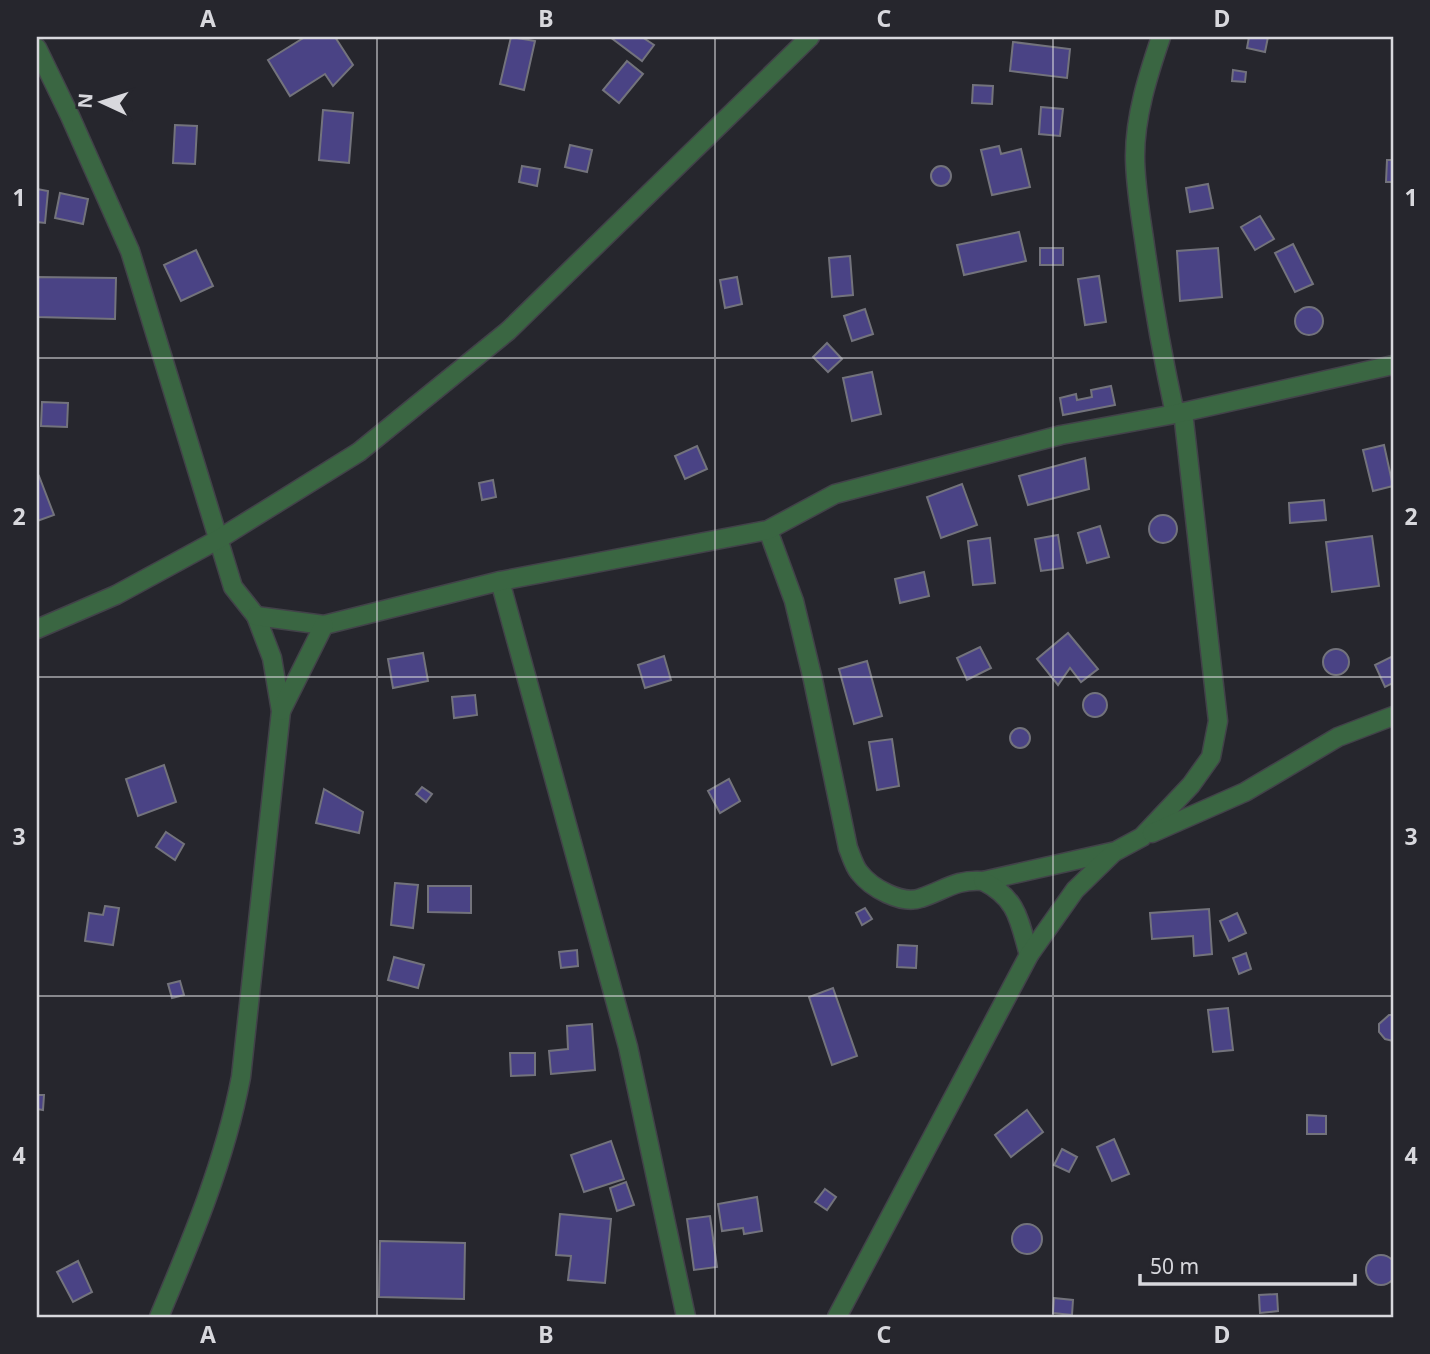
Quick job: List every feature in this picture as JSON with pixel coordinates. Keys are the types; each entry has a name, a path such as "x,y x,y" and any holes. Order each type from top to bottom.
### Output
{"street":[{"path":"37,629 116,595 219,539 359,452 508,331 810,37"},
{"path":"1142,837 1191,785 1212,757 1218,721 1179,413 1156,322 1135,156 1139,117 1150,69 1161,37"},
{"path":"37,48 130,251 233,587 256,616 272,658 281,711 243,1064 235,1109 198,1225 159,1317"},
{"path":"256,616 324,625 500,581 768,530 835,494 1062,435 1179,413 1393,365"},
{"path":"768,530 793,601 813,680 848,848 858,872 875,887 896,897 918,900 967,880 983,881 1116,850 1245,792 1338,737 1393,716"},
{"path":"500,581 628,1047 686,1317"},
{"path":"281,711 324,625"},
{"path":"836,1317 1029,955 1075,890 1116,850"},
{"path":"983,881 1000,890 1016,908 1029,955"}],"building":[{"path":"305,37 335,37 353,65 333,86 325,74 290,96 268,60"},
{"path":"511,37 535,41 524,90 500,84"},
{"path":"610,37 642,37 654,45 642,61"},
{"path":"1249,37 1268,37 1265,52 1247,48"},
{"path":"1013,42 1070,49 1067,78 1010,71"},
{"path":"627,61 643,74 619,103 603,90"},
{"path":"1233,70 1246,72 1245,82 1232,81"},
{"path":"973,85 993,86 992,104 972,103"},
{"path":"1041,107 1063,109 1060,136 1039,134"},
{"path":"323,110 353,113 349,163 319,160"},
{"path":"175,125 197,126 195,164 173,163"},
{"path":"570,145 592,150 587,172 565,167"},
{"path":"999,146 1001,154 1021,149 1030,187 992,195 981,150"},
{"path":"1387,160 1393,160 1393,182 1386,182"},
{"path":"522,166 540,169 537,186 519,182"},
{"path":"941,166 948,169 951,176 948,183 941,186 934,183 931,176 934,169"},
{"path":"1208,184 1213,208 1190,212 1186,188"},
{"path":"37,189 48,191 45,223 37,222"},
{"path":"60,193 88,199 83,224 55,218"},
{"path":"1260,216 1274,239 1255,250 1241,227"},
{"path":"1019,232 1026,261 964,275 957,245"},
{"path":"1293,244 1313,284 1295,292 1275,253"},
{"path":"1040,248 1063,248 1063,265 1040,265"},
{"path":"1218,248 1222,297 1180,301 1177,251"},
{"path":"196,250 213,286 181,301 164,265"},
{"path":"850,256 853,295 832,297 829,258"},
{"path":"1099,276 1106,322 1085,325 1078,279"},
{"path":"37,277 116,278 115,319 37,317"},
{"path":"737,277 742,304 725,308 720,280"},
{"path":"1309,307 1319,311 1323,321 1319,331 1309,335 1299,331 1295,321 1299,311"},
{"path":"865,309 873,334 852,341 844,316"},
{"path":"827,343 842,359 828,372 813,357"},
{"path":"872,372 881,414 852,421 843,378"},
{"path":"1111,386 1115,405 1063,415 1060,398 1076,394 1077,400 1092,397 1091,390"},
{"path":"42,402 68,403 67,427 41,426"},
{"path":"1384,445 1393,486 1373,491 1363,450"},
{"path":"697,446 707,469 685,479 675,456"},
{"path":"1085,458 1089,489 1028,505 1019,476"},
{"path":"39,476 54,515 37,521 37,477"},
{"path":"493,480 496,497 482,500 479,483"},
{"path":"962,484 977,525 941,538 927,497"},
{"path":"1324,500 1326,520 1290,523 1289,503"},
{"path":"1163,515 1173,519 1177,529 1173,539 1163,543 1153,539 1149,529 1153,519"},
{"path":"1100,526 1109,557 1087,563 1078,533"},
{"path":"1058,535 1063,568 1041,571 1035,539"},
{"path":"1372,536 1379,586 1332,592 1326,542"},
{"path":"990,538 995,583 973,585 968,541"},
{"path":"924,572 929,596 900,603 895,579"},
{"path":"1068,633 1098,669 1081,682 1070,668 1058,685 1037,659"},
{"path":"980,647 991,668 967,680 957,658"},
{"path":"1336,649 1345,653 1349,662 1345,671 1336,675 1327,671 1323,662 1327,653"},
{"path":"423,653 428,681 393,688 388,659"},
{"path":"664,656 671,680 645,688 638,665"},
{"path":"1393,656 1393,683 1385,687 1375,665"},
{"path":"867,661 882,716 854,724 839,669"},
{"path":"1095,693 1103,697 1107,705 1103,713 1095,717 1087,713 1083,705 1087,697"},
{"path":"475,695 477,715 454,718 452,697"},
{"path":"1020,728 1027,731 1030,738 1027,745 1020,748 1013,745 1010,738 1013,731"},
{"path":"892,739 899,786 877,790 869,742"},
{"path":"164,765 176,802 138,816 126,779"},
{"path":"729,779 740,801 720,813 708,791"},
{"path":"422,787 432,794 426,802 416,794"},
{"path":"324,789 363,812 359,833 316,823"},
{"path":"166,832 184,844 175,860 156,847"},
{"path":"395,883 418,885 413,928 391,925"},
{"path":"428,886 471,886 471,913 428,912"},
{"path":"105,906 119,908 113,945 85,941 89,913 103,915"},
{"path":"865,908 872,919 862,925 856,913"},
{"path":"1209,909 1212,954 1194,956 1193,936 1152,939 1150,913"},
{"path":"1237,913 1246,933 1229,941 1220,921"},
{"path":"898,945 917,946 916,968 897,967"},
{"path":"577,950 578,966 561,968 559,952"},
{"path":"1246,953 1251,969 1239,974 1233,958"},
{"path":"394,957 424,965 418,988 388,980"},
{"path":"180,981 184,995 172,998 168,984"},
{"path":"833,988 857,1056 832,1065 809,997"},
{"path":"1228,1008 1233,1050 1213,1052 1208,1010"},
{"path":"1389,1015 1393,1015 1393,1041 1385,1039 1379,1032 1379,1024"},
{"path":"592,1024 595,1070 551,1074 549,1051 568,1049 567,1026"},
{"path":"510,1053 535,1053 535,1075 511,1076"},
{"path":"37,1095 44,1095 43,1110 37,1109"},
{"path":"1027,1110 1043,1132 1011,1157 995,1135"},
{"path":"1307,1115 1326,1116 1326,1134 1307,1134"},
{"path":"1114,1139 1129,1174 1112,1181 1097,1147"},
{"path":"611,1141 624,1179 584,1192 571,1155"},
{"path":"1062,1149 1077,1157 1069,1172 1054,1165"},
{"path":"626,1182 634,1205 617,1211 610,1188"},
{"path":"825,1189 836,1197 827,1210 815,1202"},
{"path":"757,1197 762,1231 744,1234 743,1228 722,1231 718,1204"},
{"path":"560,1214 611,1219 605,1283 568,1280 571,1256 556,1255"},
{"path":"710,1216 717,1267 694,1270 687,1219"},
{"path":"1027,1224 1038,1228 1042,1239 1038,1250 1027,1254 1016,1250 1012,1239 1016,1228"},
{"path":"380,1241 465,1243 464,1299 379,1297"},
{"path":"1381,1255 1391,1260 1396,1270 1391,1280 1381,1285 1371,1280 1366,1270 1371,1260"},
{"path":"78,1261 92,1292 73,1302 57,1272"},
{"path":"1277,1294 1278,1311 1260,1313 1259,1295"},
{"path":"1054,1298 1073,1300 1072,1315 1053,1313"}]}
